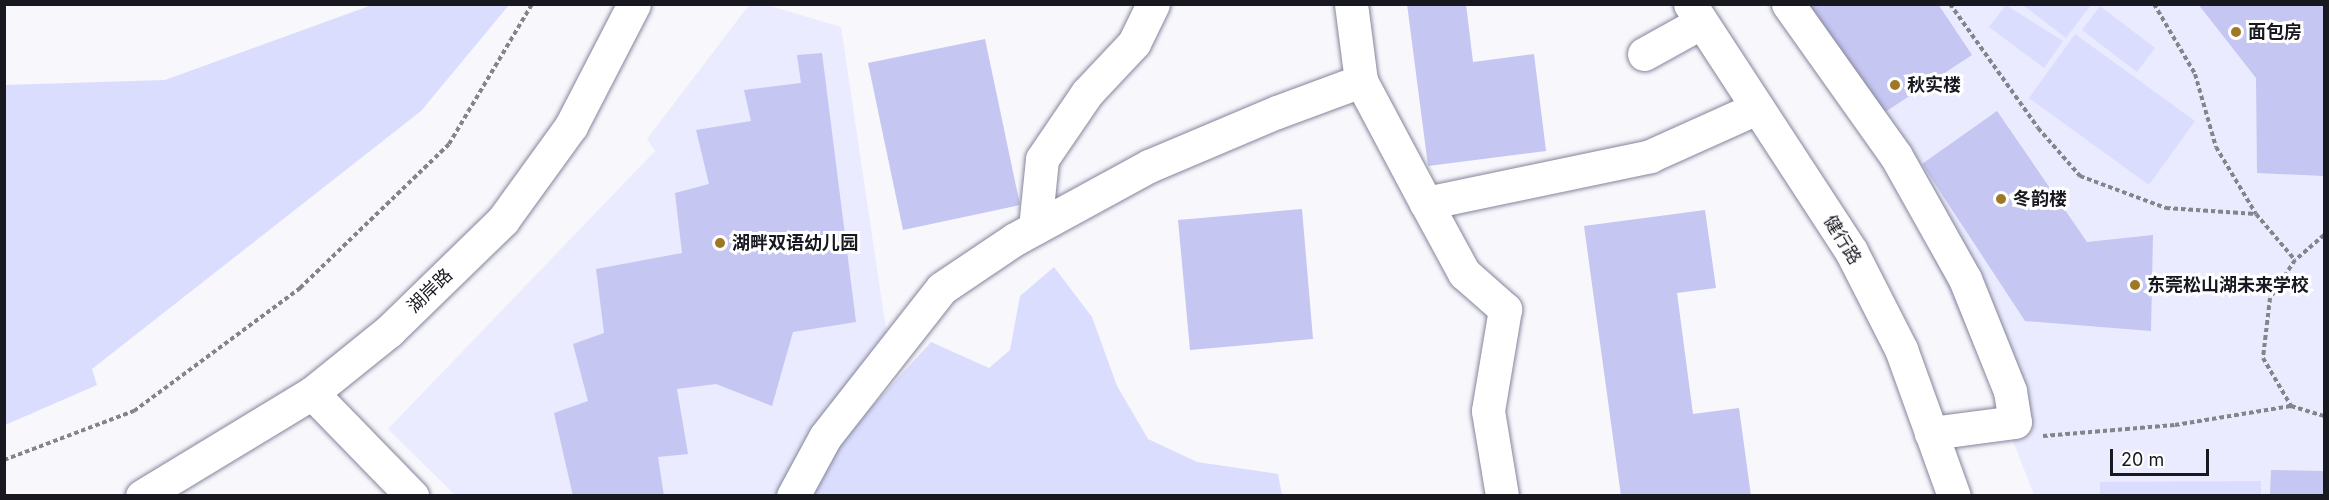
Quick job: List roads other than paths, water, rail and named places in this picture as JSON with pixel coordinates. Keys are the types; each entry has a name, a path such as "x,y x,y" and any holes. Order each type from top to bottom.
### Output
{"street":[{"name":"湖岸路","path":"142,495 312,393 389,331 503,220 571,126 634,4"},
{"path":"1035,228 1042,159 1087,93 1134,43 1153,4"},
{"path":"1351,4 1360,81 1464,273 1505,309 1488,411 1502,495"},
{"path":"1788,4 1896,156 1965,279 2010,391 2015,422 1931,433"},
{"path":"1644,54 1695,14"},
{"name":"健行路","path":"1695,14 1851,251 1901,349 1954,495"},
{"path":"794,495 825,437 942,288 1035,228 1149,166 1360,81"},
{"path":"1426,203 1650,156 1757,108"},
{"path":"312,393 412,495"}],"place":[{"name":"面包房","path":"2236,32"},
{"name":"秋实楼","path":"1895,85"},
{"name":"冬韵楼","path":"2001,199"},
{"name":"湖畔双语幼儿园","path":"720,243"},
{"name":"东莞松山湖未来学校","path":"2135,285"}]}
